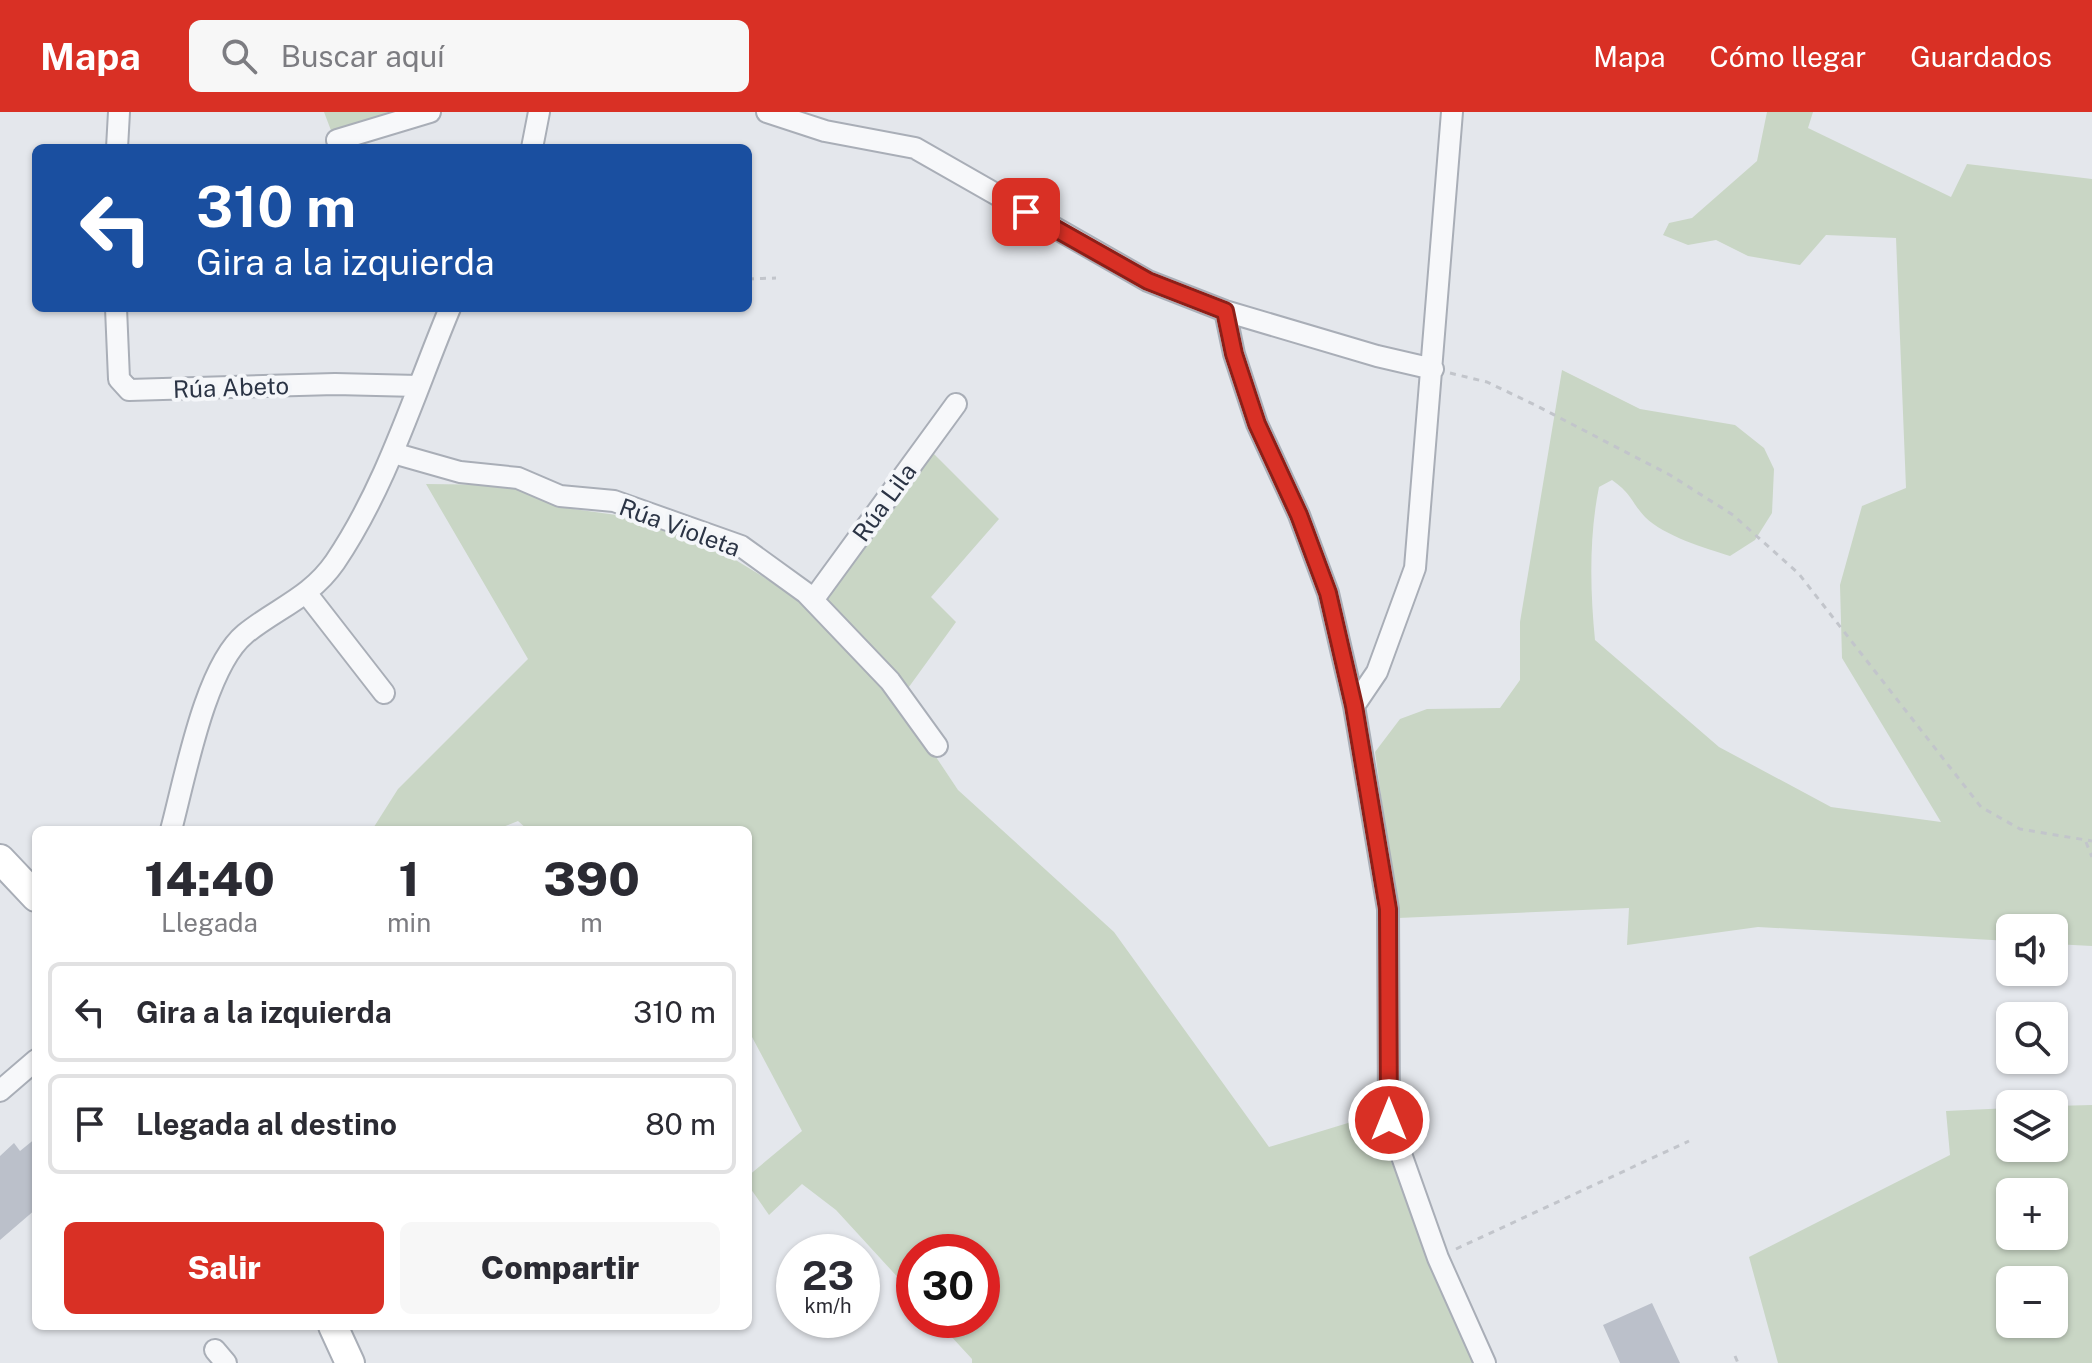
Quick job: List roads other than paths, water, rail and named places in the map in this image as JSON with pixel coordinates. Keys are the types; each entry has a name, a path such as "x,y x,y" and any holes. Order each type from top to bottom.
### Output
{"main road":[{"path":"0,859 32,893"},
{"path":"335,1330 350,1363"}],"street":[{"path":"117,144 119,112"},
{"path":"337,140 430,112"},
{"path":"533,144 539,112"},
{"path":"767,112 825,131 915,148 1148,281 1225,311 1377,356 1433,369"},
{"path":"1354,706 1377,672 1415,568 1452,112"},
{"path":"1225,311 1234,354 1257,424 1299,515 1328,593 1354,706 1388,909 1389,1120 1438,1258 1485,1363"},
{"name":"Rúa Abeto","path":"116,312 119,379 129,390 335,384 418,386"},
{"path":"172,826 195,739 222,659 245,634 307,594 333,565 365,513 393,453 448,312"},
{"name":"Rúa Lila","path":"813,600 956,404"},
{"name":"Rúa Violeta","path":"393,453 460,472 518,478 560,496 614,501 741,546 813,600 890,681 937,746"},
{"path":"307,594 384,693"},
{"path":"0,1091 32,1063"}]}
